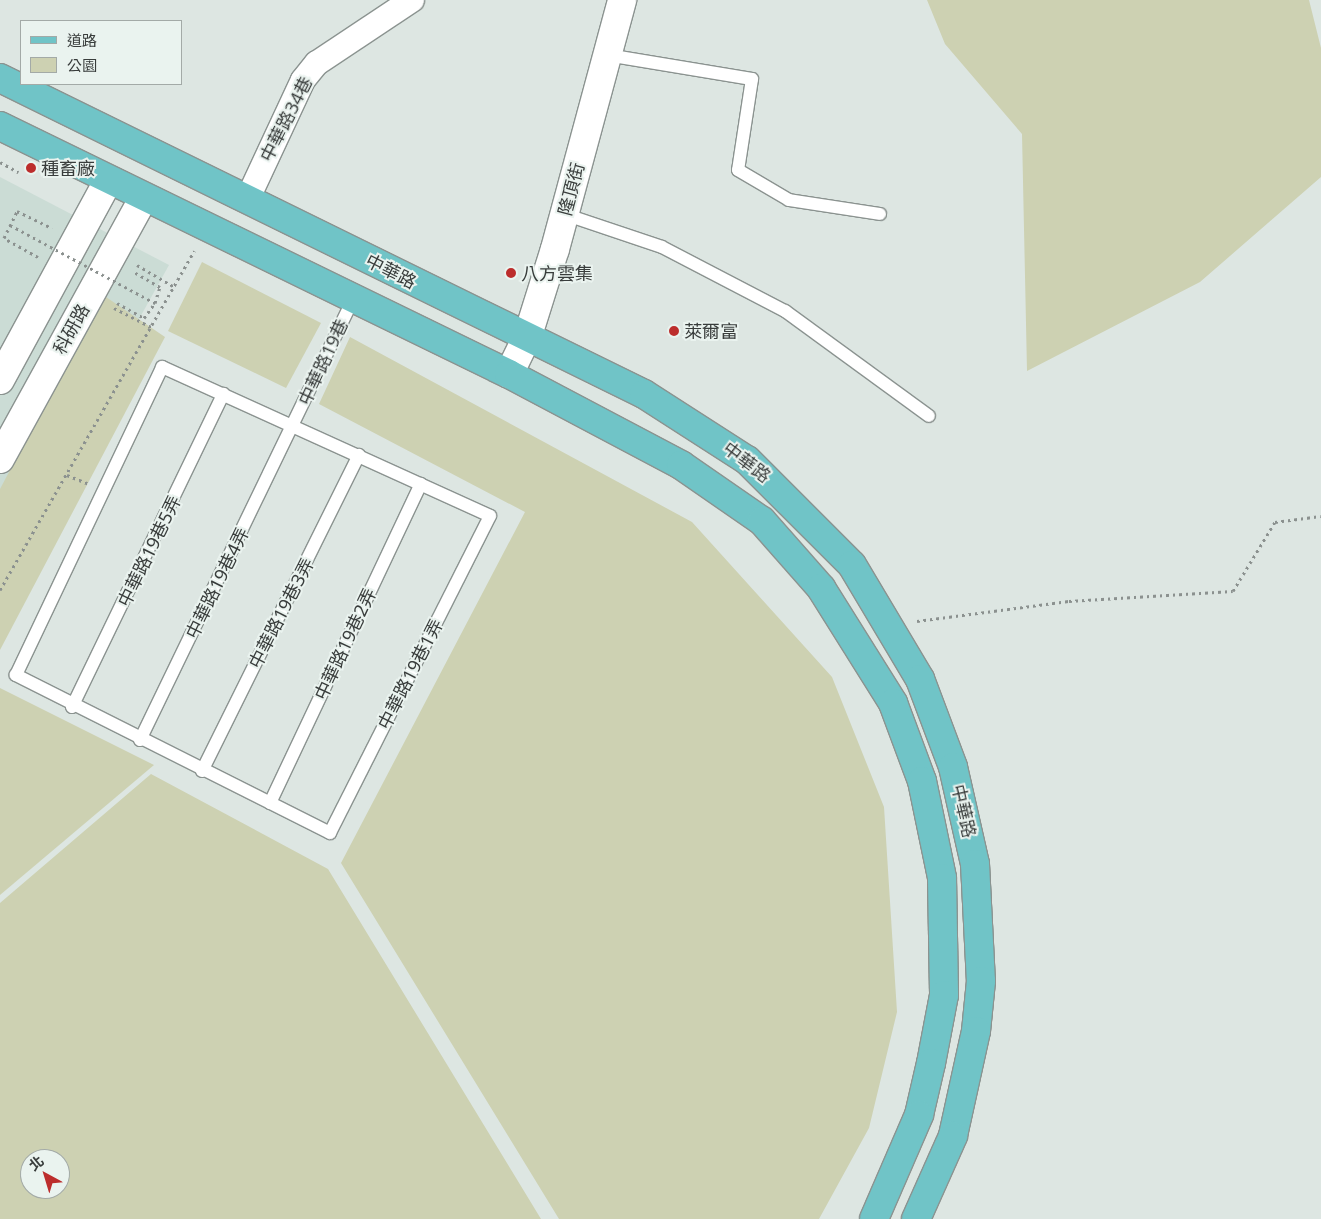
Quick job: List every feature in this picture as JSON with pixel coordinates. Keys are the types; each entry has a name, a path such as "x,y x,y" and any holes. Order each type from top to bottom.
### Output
{"main road":[{"name":"中華路","path":"0,78 248,198 461,307 528,335 644,394 748,460 836,545 892,624 920,678 953,767 975,864 980,926 981,981 968,1080 953,1136 916,1219"},
{"name":"中華路","path":"0,126 143,199 509,374 681,465 762,521 821,588 893,703 922,781 942,878 944,995 919,1115 874,1219"}],"street":[{"name":"中華路34巷","path":"248,198 303,80 317,63 412,0"},
{"name":"隆頂街","path":"509,374 528,335 564,214 622,0"},
{"path":"0,380 108,181"},
{"name":"科研路","path":"3,447 143,199"}],"lane":[{"path":"607,55 752,79 738,170 789,200 880,214"},
{"path":"564,214 662,247 785,311 929,416"},
{"name":"中華路19巷","path":"293,425 353,299"},
{"path":"270,803 72,707 16,675 162,367 421,484"},
{"name":"中華路19巷5弄","path":"72,707 223,394"},
{"name":"中華路19巷4弄","path":"140,740 293,425"},
{"name":"中華路19巷3弄","path":"202,771 360,455"},
{"name":"中華路19巷1弄","path":"270,803 330,833 490,516 421,484"},
{"name":"中華路19巷2弄","path":"270,803 421,484"}],"path":[{"path":"0,162 18,172"},
{"path":"43,259 4,238 17,211 61,233"},
{"path":"10,225 155,303"},
{"path":"0,590 194,251"},
{"path":"132,262 173,286"},
{"path":"111,300 144,318 155,303 160,287 128,268"},
{"path":"109,305 151,327"},
{"path":"892,624 1069,601 1233,591 1275,522 1321,516"}],"shaded area":[{"path":"0,177 169,265 0,570"}],"green space":[{"path":"927,0 1309,0 1321,48 1321,177 1200,282 1027,371 1022,134 945,44"},
{"path":"202,262 321,323 286,388 168,331"},
{"path":"103,295 165,337 0,650 0,489"},
{"path":"350,337 692,522 832,677 884,807 897,1012 869,1128 819,1219 559,1219 341,863 525,512 319,404"},
{"path":"0,688 154,765 0,895"},
{"path":"151,774 328,869 541,1219 0,1219 0,903"}],"place":[{"name":"種畜廠","path":"31,168"},
{"name":"八方雲集","path":"511,273"},
{"name":"萊爾富","path":"674,331"}]}
